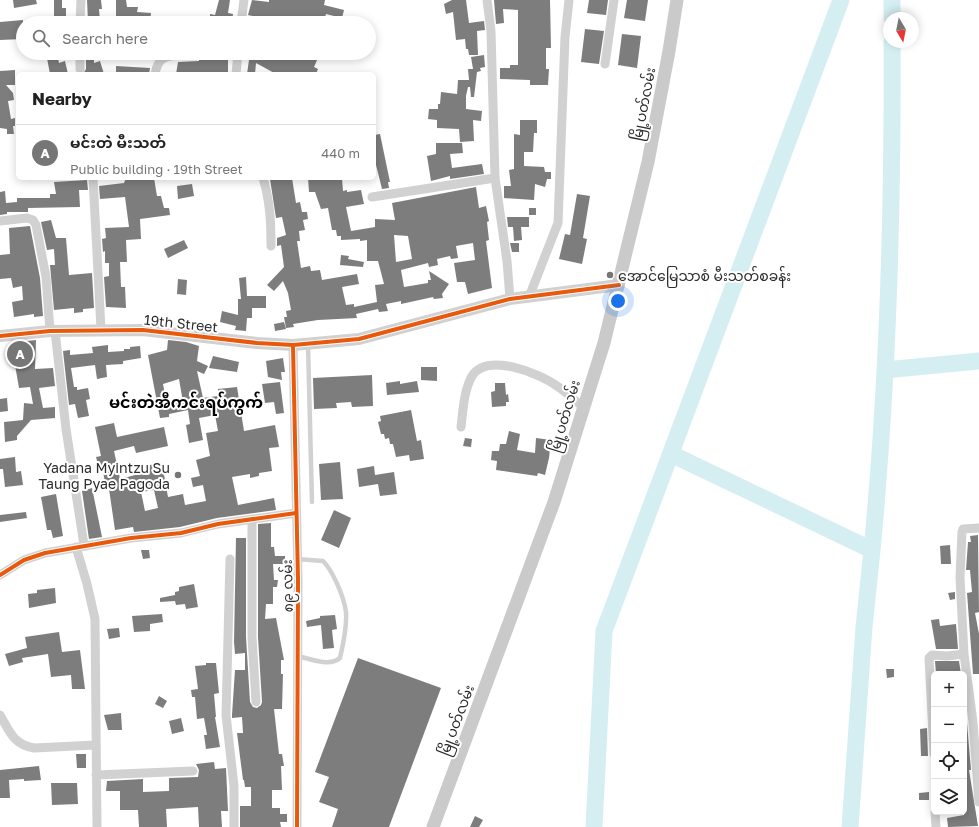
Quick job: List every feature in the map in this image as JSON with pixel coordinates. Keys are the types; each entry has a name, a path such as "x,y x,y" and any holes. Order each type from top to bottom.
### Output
{"main road":[{"name":"မြို့ပတ်လမ်း","path":"433,827 554,502 604,343 648,162 669,51 676,0"}],"street":[{"path":"80,16 81,0"},
{"path":"242,16 244,0"},
{"path":"486,0 491,31 495,178 507,261 510,300"},
{"path":"529,297 558,223 565,37 569,0"},
{"path":"605,64 614,0"},
{"path":"80,60 80,69"},
{"path":"155,72 157,65 161,60"},
{"path":"236,72 237,60"},
{"path":"372,197 495,178"},
{"path":"93,180 101,329"},
{"path":"264,180 269,198 271,216 271,246"},
{"path":"0,221 27,218 33,220 36,225 46,277 80,546 95,619 95,745 97,827"},
{"name":"19th Street","path":"0,336 53,331 101,329 143,330 257,343 294,345 308,344 359,339 510,300 619,284"},
{"name":"၈၉ လမ်း","path":"294,345 298,656 297,827"},
{"path":"461,427 465,396 472,376 480,368 493,364 525,370 556,385 583,408"},
{"path":"0,575 24,560 45,553 131,538 181,533 218,524 296,513"},
{"path":"252,520 252,637 256,702"},
{"path":"979,528 964,529 962,532 960,577 964,654 973,722 979,802"},
{"path":"230,559 226,715 234,786 234,827"},
{"path":"933,743 929,658 932,655 947,656 964,654"},
{"path":"0,715 15,741 24,746 34,748 95,745"},
{"path":"96,775 193,771"},
{"path":"935,815 936,827"}],"lane":[{"path":"308,344 312,502"},
{"path":"297,559 323,561 328,566 344,603 346,613 340,658 336,661 330,662 298,656"}],"building":[{"path":"13,0 36,0 37,4 14,8"},
{"path":"54,0 62,0 62,8 66,8 66,16 54,16"},
{"path":"87,0 101,0 102,9 99,9 100,16 88,16"},
{"path":"116,0 126,0 127,7 138,7 137,12 151,13 151,16 116,16"},
{"path":"219,0 230,0 228,13 233,14 233,16 210,16 210,14 215,15"},
{"path":"252,0 269,2 269,0 325,0 324,5 344,10 342,16 326,14 325,16 248,15"},
{"path":"452,0 466,0 469,23 484,21 485,30 477,31 478,55 469,55 468,49 466,49 465,39 456,40 453,12 446,14 444,4"},
{"path":"494,0 550,0 551,48 546,48 546,69 549,69 548,85 530,85 530,80 500,79 500,68 510,68 510,65 518,65 518,10 503,9 504,23 496,24"},
{"path":"589,0 608,0 606,15 587,13"},
{"path":"627,0 648,0 645,21 624,18"},
{"path":"16,21 16,39 0,40 0,22"},
{"path":"585,29 604,31 599,64 581,62"},
{"path":"622,34 641,36 637,68 618,65"},
{"path":"484,55 485,67 480,68 481,71 477,72 474,97 471,97 470,87 468,87 466,96 466,109 482,111 481,121 473,120 474,141 460,142 459,129 437,128 437,120 428,119 429,109 438,109 441,92 457,94 458,80 469,80 468,69 473,69 471,57"},
{"path":"47,60 58,60 59,63 65,61 68,72 50,72"},
{"path":"86,60 94,60 94,63 100,61 103,72 84,72 86,69"},
{"path":"228,60 228,72 176,72 178,62"},
{"path":"249,60 317,60 314,67 318,69 317,72 272,72 256,63 255,72 247,72"},
{"path":"116,66 150,68 149,72 116,72"},
{"path":"15,70 15,85 6,85 13,93 14,100 8,101 11,119 15,118 15,126 13,126 14,134 7,134 7,129 0,128 0,71"},
{"path":"520,120 537,120 537,133 534,133 533,152 524,152 524,166 544,167 545,172 551,172 551,179 547,179 545,187 535,184 534,200 504,198 504,186 511,186 509,170 514,169 514,134 520,135"},
{"path":"380,134 390,182 388,182 389,188 382,189 376,165 376,135"},
{"path":"436,143 462,143 463,153 450,154 452,168 482,164 484,174 450,179 450,176 431,181 427,156 436,154"},
{"path":"87,180 88,190 79,190 80,207 28,208 28,212 7,212 7,214 0,215 0,192 5,191 6,203 17,202 17,198 50,198 50,194 56,194 54,182"},
{"path":"125,180 154,180 157,196 161,196 164,208 169,208 170,215 140,219 141,239 126,240 127,262 120,262 121,287 125,287 126,308 106,307 104,277 109,276 109,263 105,263 105,251 103,252 102,239 106,238 105,228 129,227 125,197 100,199 99,186 124,183"},
{"path":"270,180 292,180 296,203 300,202 302,212 307,212 308,219 303,220 305,230 299,231 300,241 297,241 301,268 310,266 311,271 320,270 322,280 357,274 359,284 342,287 346,305 354,304 354,307 377,302 375,285 384,284 378,261 367,261 367,240 341,240 341,236 337,236 336,230 332,230 328,208 321,209 315,192 309,192 308,180 342,180 343,191 347,190 347,192 361,190 364,204 346,207 351,231 375,227 375,219 395,220 392,203 476,187 479,208 486,206 489,221 487,222 489,240 486,241 492,288 468,294 465,282 457,282 454,263 475,260 473,243 456,246 458,258 451,259 450,256 437,259 438,265 429,267 428,263 401,270 404,287 428,283 428,280 431,280 429,271 449,284 442,294 443,298 434,299 433,297 401,304 401,301 386,304 388,311 379,312 378,309 356,314 357,318 318,320 293,324 294,327 286,328 284,317 287,317 286,311 291,310 288,293 283,281 274,291 267,285 284,267 281,245 277,246 277,238 286,235 282,217 276,218","holes":["394,235 408,236 412,259 396,262"]},
{"path":"192,184 194,196 178,199 177,186"},
{"path":"577,194 590,196 583,238 587,239 582,264 559,259 565,234 570,235"},
{"path":"529,208 536,208 536,215 529,215"},
{"path":"507,217 529,217 529,227 521,227 522,240 514,241 513,227 508,227"},
{"path":"51,220 56,238 66,238 69,275 92,273 94,308 83,309 83,312 74,313 74,308 54,310 50,265 55,265 54,249 47,250 41,222"},
{"path":"30,226 40,278 43,316 34,317 34,314 14,317 12,302 23,300 22,286 13,288 11,278 0,279 0,255 10,254 9,228"},
{"path":"184,240 188,248 168,258 164,249"},
{"path":"510,243 519,243 519,252 512,252"},
{"path":"341,255 349,256 348,259 364,262 363,267 340,265"},
{"path":"246,277 247,296 266,296 266,308 252,308 252,318 247,318 246,331 235,330 236,326 220,322 222,311 238,315 238,299 241,299 239,278"},
{"path":"178,279 187,280 186,295 177,294"},
{"path":"284,322 286,329 275,331 274,324"},
{"path":"36,340 35,369 53,368 55,386 39,388 43,408 55,407 55,418 31,420 17,436 17,440 5,442 4,422 23,420 24,403 33,404 30,387 19,388 15,365 15,351 19,351 19,342"},
{"path":"168,340 186,342 199,346 197,361 208,366 204,374 197,371 203,398 218,396 218,389 237,387 244,431 275,425 279,447 269,448 272,471 259,473 259,476 250,478 250,474 232,477 238,505 274,498 276,510 217,518 180,527 134,532 133,527 115,530 109,489 106,489 103,471 100,472 96,457 101,456 95,427 114,423 117,437 164,427 168,446 136,453 134,446 114,451 120,479 139,474 138,467 162,463 168,497 183,494 185,505 206,501 203,485 193,487 191,478 200,476 196,460 210,456 206,433 218,431 215,415 199,418 203,440 189,443 186,425 190,424 188,410 169,414 169,417 160,418 148,355 167,350","holes":["179,379 183,402 167,405 163,384","154,490 158,508 145,511 141,492"]},
{"path":"108,345 108,352 124,351 124,349 130,349 130,347 140,346 141,358 123,361 123,364 106,365 107,377 97,379 95,365 71,368 74,387 77,387 77,390 88,388 90,399 86,400 89,416 78,418 75,404 69,405 63,351 70,350 70,355 93,353 92,347"},
{"path":"213,356 239,362 237,372 209,368"},
{"path":"283,358 285,372 281,372 282,380 268,377 266,361"},
{"path":"421,367 437,367 437,381 421,380"},
{"path":"372,375 373,406 352,407 351,402 336,403 337,408 314,409 313,378"},
{"path":"400,381 400,384 417,381 419,392 387,395 386,383"},
{"path":"280,382 284,413 276,414 274,402 265,403 262,384"},
{"path":"495,383 505,383 506,395 508,394 509,402 506,402 506,406 492,407 491,392 495,391"},
{"path":"7,398 8,411 0,412 0,399"},
{"path":"411,410 417,441 421,440 424,459 410,461 409,455 396,457 393,444 390,444 389,438 385,439 384,434 381,434 378,422 381,421 380,416"},
{"path":"509,431 520,434 517,450 535,453 536,438 551,440 545,475 538,473 537,476 496,470 497,461 491,460 492,451 499,451 500,444 506,444"},
{"path":"465,438 472,439 471,447 463,446"},
{"path":"15,457 16,472 21,471 23,485 5,487 3,469 0,469 0,459"},
{"path":"340,462 343,499 321,500 319,464"},
{"path":"374,466 375,475 394,472 397,494 380,496 378,484 359,487 357,469"},
{"path":"92,488 102,537 89,539 82,491"},
{"path":"56,494 63,536 53,538 51,530 47,530 41,497"},
{"path":"334,510 351,518 339,548 321,540"},
{"path":"26,512 27,518 0,522 0,515"},
{"path":"271,523 271,547 274,547 275,556 285,556 285,564 273,564 274,580 278,580 277,587 273,587 273,604 266,604 265,619 276,618 284,660 281,660 281,674 283,674 282,709 274,709 279,754 282,754 284,766 281,766 282,790 272,790 272,808 280,808 280,814 287,814 287,822 280,822 281,827 240,827 240,806 251,806 251,787 245,787 243,780 237,733 243,733 242,717 232,718 235,670 245,670 245,653 235,654 234,642 236,538 246,538 246,637 250,702 253,707 257,708 262,702 258,637 258,524"},
{"path":"978,535 979,612 975,613 979,634 979,674 973,674 967,593 972,592 970,570 966,570 968,542 971,542 970,536"},
{"path":"950,545 951,564 941,564 940,546"},
{"path":"141,550 149,550 150,558 143,559"},
{"path":"194,584 198,607 186,609 185,604 176,605 175,601 160,602 160,598 175,595 175,592 179,591 179,587"},
{"path":"55,588 56,603 29,608 28,594 37,593 37,590"},
{"path":"955,592 955,599 950,600 948,593"},
{"path":"162,614 163,622 150,624 150,631 134,632 132,616"},
{"path":"335,615 337,629 332,630 334,648 323,649 321,625 307,627 306,621 320,618 320,616"},
{"path":"939,619 940,626 956,624 958,649 936,649 931,620"},
{"path":"119,628 120,637 109,639 107,629"},
{"path":"59,632 62,652 80,650 85,689 72,689 71,675 51,677 48,654 22,658 23,662 9,666 5,654 27,648 25,637"},
{"path":"358,658 441,688 389,827 332,827 338,809 319,802 329,777 315,772"},
{"path":"935,661 959,661 961,671 936,671"},
{"path":"206,663 216,663 219,693 214,694 215,717 220,747 206,749 204,735 207,735 204,718 197,719 195,697 192,697 191,690 198,689 195,666 206,665"},
{"path":"886,669 894,669 894,677 887,678"},
{"path":"159,696 167,701 163,708 155,704"},
{"path":"121,713 122,730 108,730 104,715"},
{"path":"181,718 184,731 172,734 169,721"},
{"path":"967,723 971,770 969,770 978,826 948,827 947,818 967,815"},
{"path":"927,728 928,756 921,756 920,729"},
{"path":"76,754 86,754 86,768 77,768"},
{"path":"214,762 215,769 226,768 228,811 221,811 222,827 199,827 198,807 166,809 167,827 139,827 138,810 120,810 120,791 106,791 107,781 143,779 143,792 169,791 169,778 198,777 199,770 196,764"},
{"path":"39,766 41,780 9,780 10,798 0,798 0,770"},
{"path":"51,783 77,783 78,804 52,805"},
{"path":"929,792 929,800 919,800 919,793"},
{"path":"475,816 483,820 479,827 470,827"}],"waterway":[{"path":"594,827 604,631 841,0"},
{"path":"892,0 892,12"},
{"path":"872,550 886,360 892,169 892,48"},
{"path":"885,370 979,361"},
{"path":"671,454 872,550 864,627 850,827"}],"cycle path":[{"path":"0,336 50,331 143,330 257,343 293,345 359,339 510,299 619,285"},
{"path":"293,345 298,580 297,827"},
{"path":"0,575 24,560 45,553 131,538 181,533 218,524 296,513"}],"place":[{"name":"အောင်မြေသာစံ မီးသတ်စခန်း","path":"610,275"},
{"name":"မင်းတဲ မီးသတ်","path":"20,354"},
{"name":"Yadana Myintzu Su Taung Pyae Pagoda","path":"178,475"}],"district":[{"name":"မင်းတဲအီကင်းရပ်ကွက်","path":"186,402"}]}
